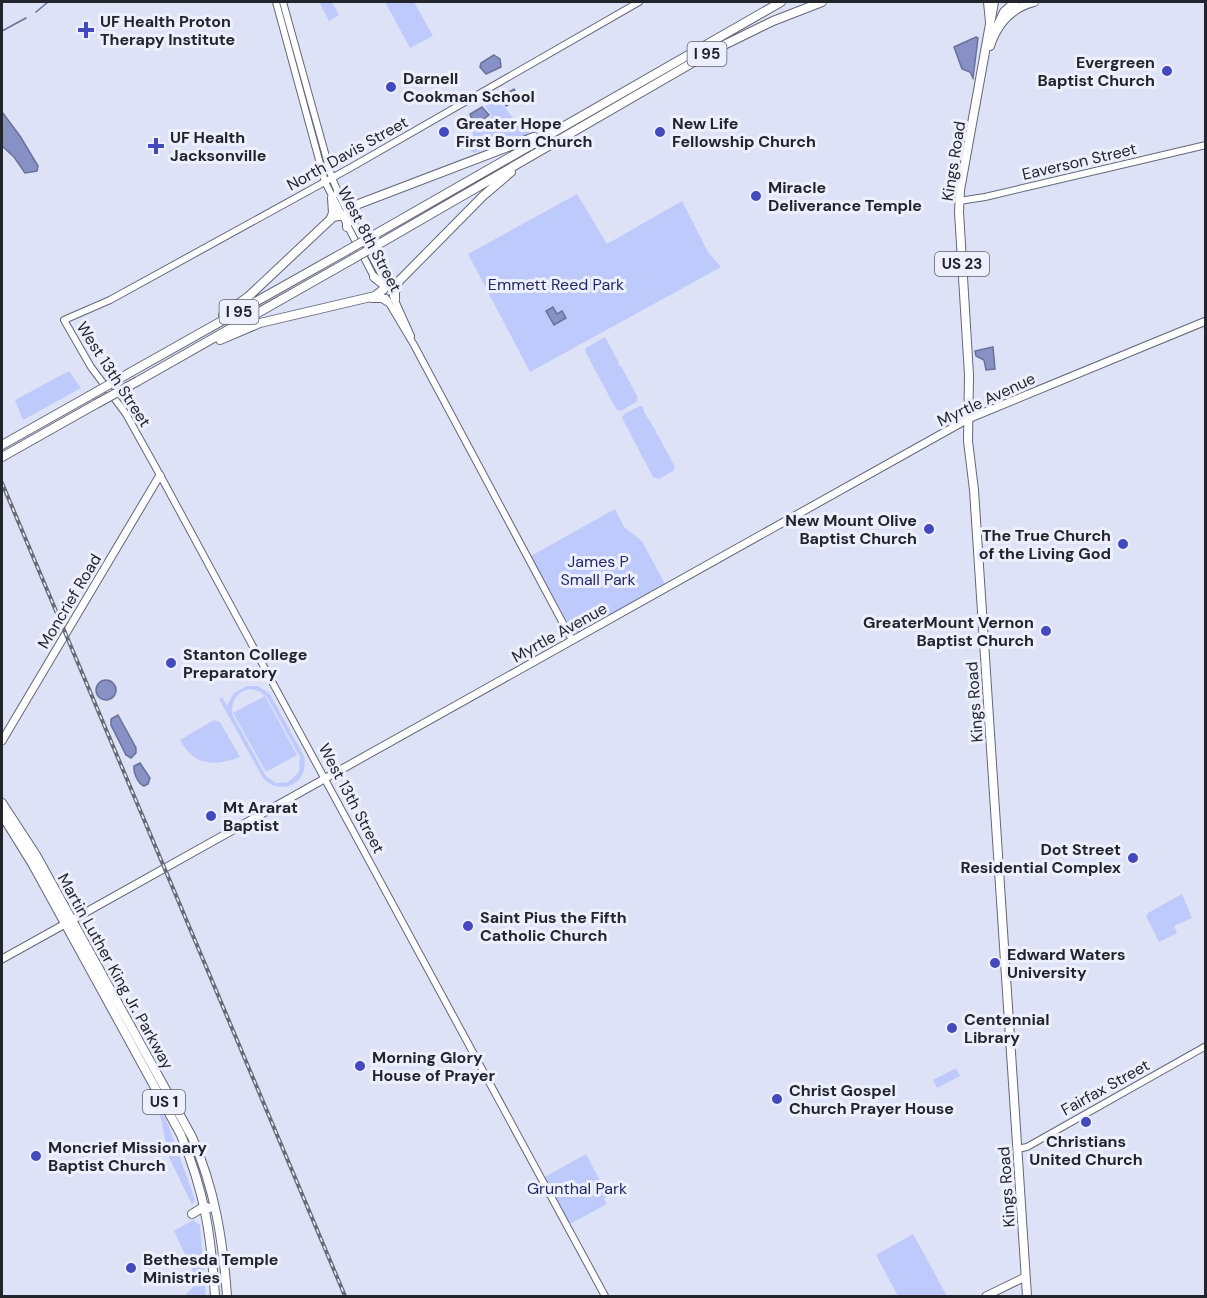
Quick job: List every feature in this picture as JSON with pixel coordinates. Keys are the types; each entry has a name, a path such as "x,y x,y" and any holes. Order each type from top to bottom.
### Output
{"highway":[{"name":"I 95","path":"2,445 781,2"},
{"name":"I 95","path":"2,457 351,260 732,40 822,2"},
{"path":"988,2 993,26"},
{"path":"993,26 1015,2"},
{"path":"330,220 347,218 356,205 507,149 565,124"},
{"path":"371,298 399,281 490,190 538,152"},
{"path":"202,332 212,322 249,296 330,220 335,195 356,205"},
{"path":"378,276 385,288"},
{"path":"184,355 260,324 371,298 391,300 399,281"}],"main road":[{"name":"Kings Road","path":"994,2 993,26 959,201 969,375 968,441 974,490 1027,1296"},
{"path":"993,26 1014,11 1034,2"},
{"name":"Myrtle Avenue","path":"2,959 968,419 1206,321"},
{"name":"Moncrief Road","path":"2,741 160,474"},
{"name":"Martin Luther King Jr. Parkway","path":"2,802 28,842 170,1113 188,1152 205,1206 215,1296"},
{"name":"Martin Luther King Jr. Parkway","path":"2,815 69,922 184,1122 203,1164 215,1203 222,1237 227,1296"},
{"path":"188,1152 208,1197 215,1203"},
{"path":"208,1225 203,1219 192,1214 205,1206 212,1212 222,1237"},
{"path":"986,1296 1025,1277"}],"street":[{"name":"West 8th Street","path":"276,2 325,182 335,195 378,276"},
{"name":"West 8th Street","path":"283,2 335,195"},
{"name":"North Davis Street","path":"64,320 111,300 325,182 639,2"},
{"name":"Eaverson Street","path":"959,201 985,197 1206,145"},
{"name":"West 8th Street","path":"385,288 572,640"},
{"name":"West 13th Street","path":"64,320 91,367 126,414 160,474 606,1296"},
{"name":"Fairfax Street","path":"1017,1149 1027,1147 1206,1046"}],"green space":[{"path":"319,2 332,2 339,15 329,21"},
{"path":"385,2 414,2 433,36 410,48"},
{"path":"495,95 516,122 533,116 541,128 503,145 498,143 474,153 470,150 469,142 473,135 471,128 492,116 482,101"},
{"name":"Emmett Reed Park","path":"577,194 607,244 682,201 708,252 721,267 530,372 468,254"},
{"path":"605,337 618,365 621,366 638,398 636,402 621,411 616,409 585,351 586,348"},
{"path":"69,371 81,388 23,420 15,400"},
{"path":"643,406 644,412 675,467 673,471 659,479 653,477 622,418 624,414"},
{"name":"James P Small Park","path":"615,509 624,527 642,541 665,584 579,632 573,632 531,556"},
{"path":"247,686 258,686 270,694 304,756 305,765 299,780 286,787 278,787 263,778 219,699 222,697 227,706 234,693","holes":["250,689 259,691 267,697 300,757 299,772 288,782 276,783 266,776 233,716 232,706 238,695"]},
{"path":"265,696 297,755 266,772 233,713"},
{"path":"214,720 220,722 240,757 222,762 206,762 198,759 186,749 180,740"},
{"path":"1182,894 1192,918 1174,926 1177,933 1159,942 1146,916"},
{"path":"956,1068 960,1076 937,1088 933,1080"},
{"path":"158,1105 168,1124 195,1200 192,1205 169,1157"},
{"name":"Grunthal Park","path":"586,1154 608,1196 604,1199 607,1204 570,1224 543,1178"},
{"path":"193,1220 200,1225 206,1296 187,1296 186,1294 198,1282 174,1231"},
{"path":"913,1234 947,1296 898,1296 876,1255"}],"shaded area":[{"path":"978,38 973,78 970,72 962,69 954,47"},
{"path":"494,55 500,59 501,67 486,74 480,67 481,63"},
{"path":"514,89 519,99 506,106 502,96"},
{"path":"482,107 489,115 480,122 473,122 470,114"},
{"path":"2,112 38,166 37,171 25,173 14,157 2,146"},
{"path":"553,307 557,314 562,311 566,318 554,325 546,311"},
{"path":"993,347 995,369 986,370 984,360 976,356 975,351"},
{"path":"106,680 113,683 116,690 113,697 106,700 99,697 96,690 99,683"},
{"path":"118,715 136,748 136,753 131,758 126,755 111,725 111,719"},
{"path":"140,763 150,778 148,784 144,786 134,771 134,766"}],"waterway":[{"path":"36,12 48,2"},
{"path":"2,31 26,18"}],"railway":[{"path":"2,483 345,1296"}],"place":[{"name":"UF Health Proton Therapy Institute","path":"86,30"},
{"name":"Evergreen Baptist Church","path":"1167,71"},
{"name":"Darnell Cookman School","path":"391,87"},
{"name":"Greater Hope First Born Church","path":"444,132"},
{"name":"New Life Fellowship Church","path":"660,132"},
{"name":"UF Health Jacksonville","path":"156,146"},
{"name":"Miracle Deliverance Temple","path":"756,196"},
{"name":"New Mount Olive Baptist Church","path":"929,529"},
{"name":"The True Church of the Living God","path":"1123,544"},
{"name":"GreaterMount Vernon Baptist Church","path":"1046,631"},
{"name":"Stanton College Preparatory","path":"171,663"},
{"name":"Mt Ararat Baptist","path":"211,816"},
{"name":"Dot Street Residential Complex","path":"1133,858"},
{"name":"Saint Pius the Fifth Catholic Church","path":"468,926"},
{"name":"Edward Waters University","path":"995,963"},
{"name":"Centennial Library","path":"952,1028"},
{"name":"Morning Glory House of Prayer","path":"360,1066"},
{"name":"Christ Gospel Church Prayer House","path":"777,1099"},
{"name":"Christians United Church","path":"1086,1122"},
{"name":"Moncrief Missionary Baptist Church","path":"36,1156"},
{"name":"Bethesda Temple Ministries","path":"131,1268"}]}
